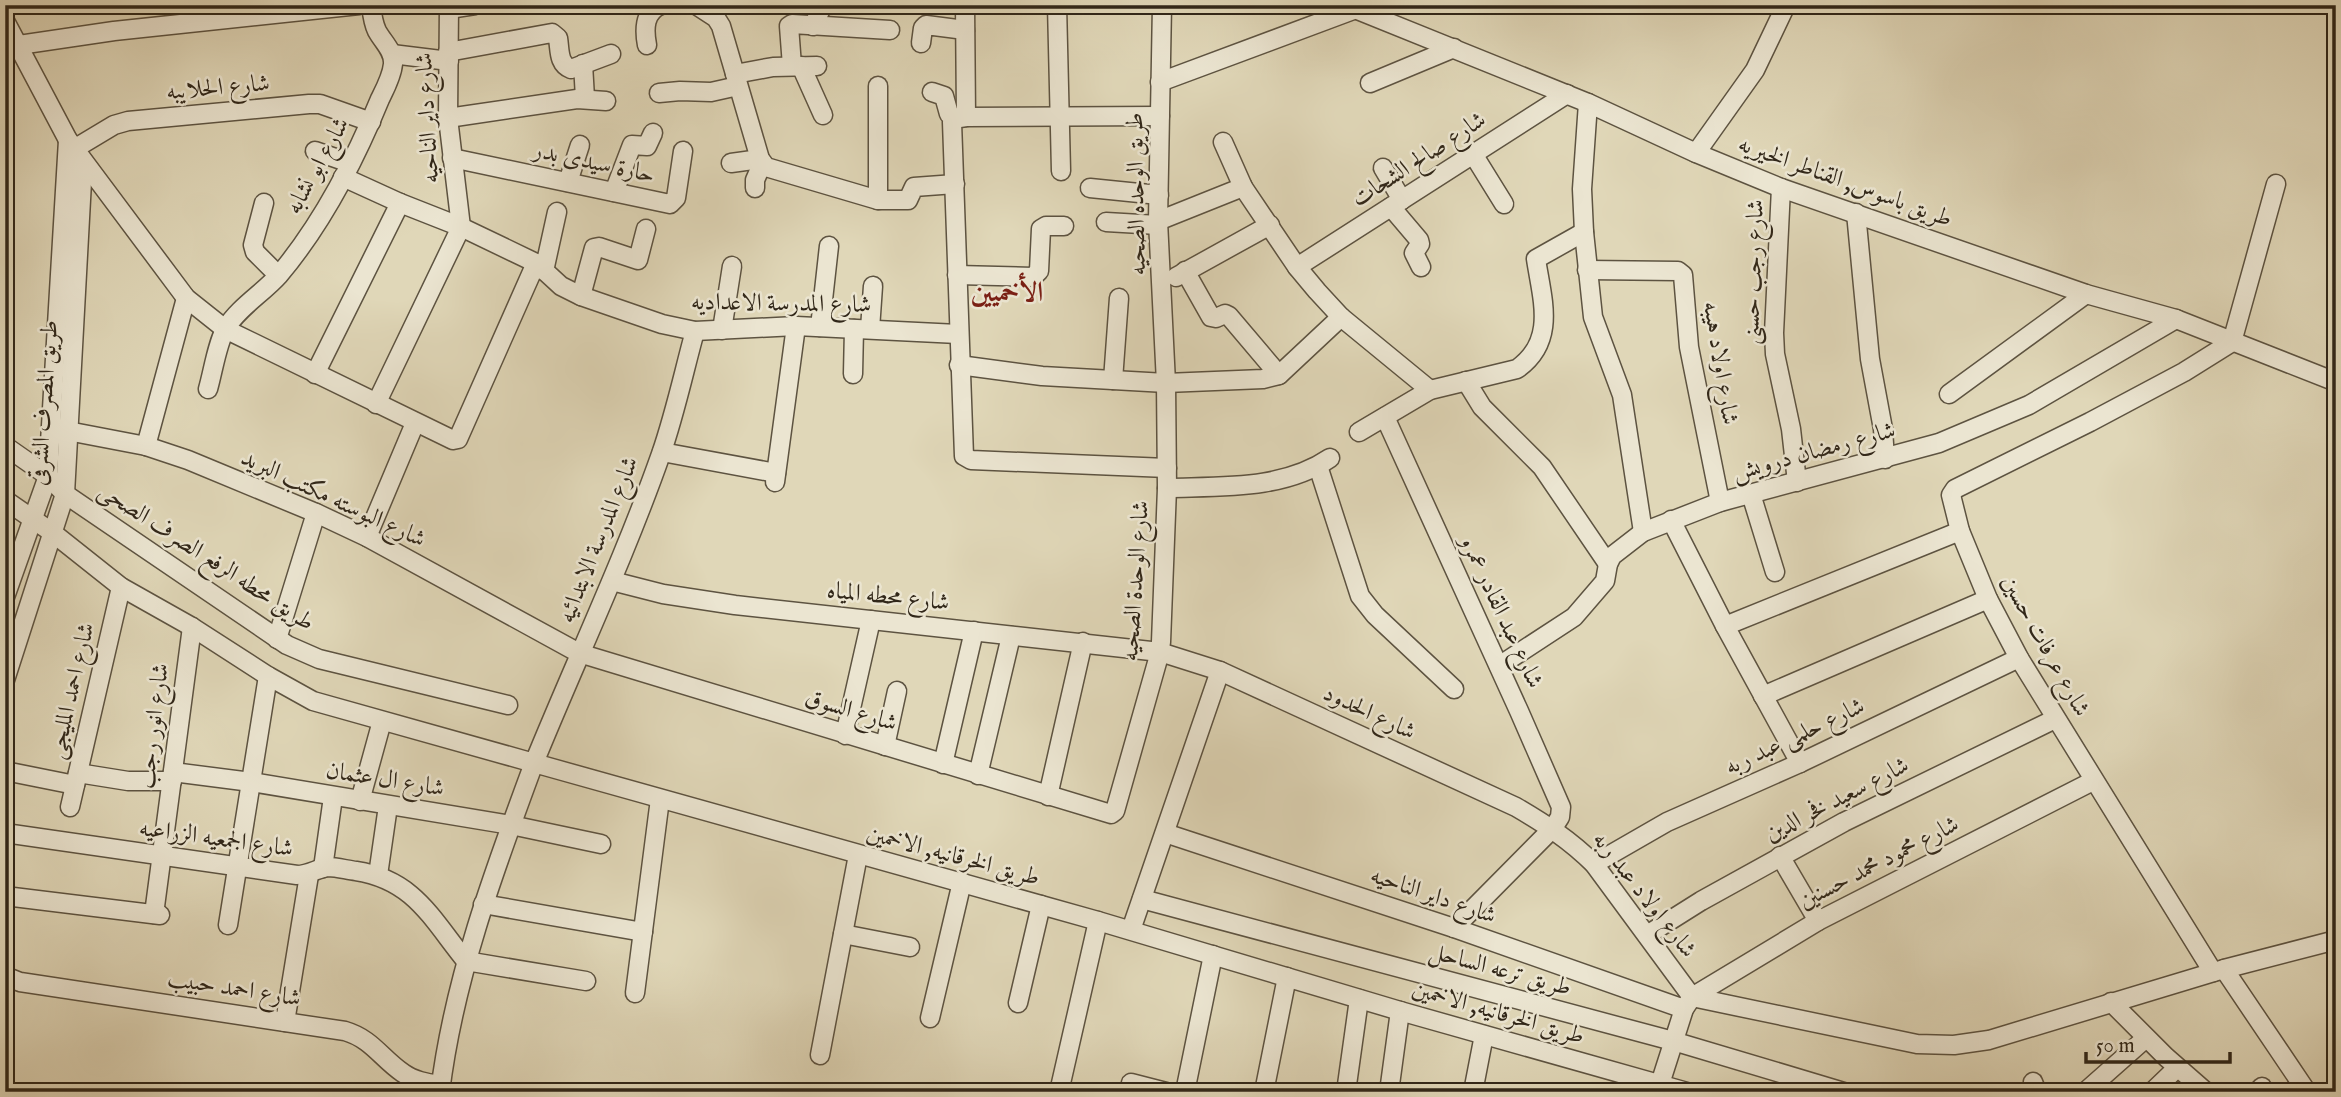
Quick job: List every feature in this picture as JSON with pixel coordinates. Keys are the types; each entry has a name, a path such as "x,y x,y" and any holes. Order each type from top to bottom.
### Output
{"street":[{"path":"19,45 359,5"},
{"path":"371,5 372,17 392,54 449,57 552,33 558,38 562,61 571,69 611,54"},
{"path":"449,7 475,5"},
{"path":"647,45 645,30 648,15 662,5"},
{"path":"696,5 716,18 736,80 761,162 755,188"},
{"path":"813,26 823,5"},
{"path":"965,5 955,184 964,456 971,460 1167,468"},
{"path":"1057,5 1061,171"},
{"name":"طريق الوحده الصحيه","path":"1162,5 1158,223 1166,383"},
{"path":"1696,153 1755,70 1786,5"},
{"name":"شارع داير الناحيه","path":"449,7 448,118 461,227"},
{"path":"1160,82 1351,7"},
{"name":"طريق باسوس, القناطر الخيريه","path":"1351,7 1567,94 1696,153 1782,188 2087,294 2176,319 2336,382"},
{"path":"5,21 75,151 186,298 225,329 453,440 458,439 540,267 557,212"},
{"path":"823,115 790,25 890,30"},
{"path":"921,43 922,29 926,25 965,30"},
{"path":"1370,83 1454,48"},
{"name":"شارع ابو نشابه","path":"225,329 278,275 315,223 371,122 390,76 392,54"},
{"path":"583,64 585,99"},
{"path":"659,93 711,92 763,68 803,66"},
{"path":"878,86 878,200"},
{"path":"933,92 944,96 949,114 958,118 1160,116"},
{"name":"شارع صالح الشحات","path":"1297,267 1567,94"},
{"path":"448,118 585,99 606,101"},
{"path":"1588,103 1584,146 1584,232 1593,317 1622,395 1643,532"},
{"name":"شارع الحلايبه","path":"75,151 114,125 128,121 320,104 371,122"},
{"path":"614,192 632,145 647,146 653,133"},
{"path":"1223,142 1243,187 1297,267 1342,317 1430,390"},
{"path":"568,183 580,145"},
{"name":"طريق المصرف الشرقى","path":"5,680 65,494 61,429 75,151"},
{"name":"طريق المصرف الشرقى","path":"5,597 48,476 61,429 75,151"},
{"name":"شارع المدرسة الاعداديه","path":"315,151 400,204 461,227 540,267 561,286 581,296 662,324 695,331 796,326 958,334"},
{"name":"حارة سيدى بدر","path":"452,158 672,204 676,198 682,151"},
{"path":"1473,154 1504,204"},
{"path":"732,163 761,162 781,173 878,200 908,200 914,187 955,184"},
{"path":"1383,168 1397,203 1419,240 1420,244 1414,253 1420,267"},
{"path":"2232,342 2276,184"},
{"path":"1106,222 1158,223 1243,187"},
{"path":"1090,188 1159,195"},
{"name":"شارع رجب حسنى","path":"1782,188 1775,354 1791,429 1797,482"},
{"path":"264,203 253,245 255,252 278,275"},
{"path":"315,374 400,204"},
{"path":"1856,213 1870,359 1883,429 1885,458"},
{"path":"1162,287 1185,271 1270,225"},
{"path":"957,275 1033,277 1039,271 1041,229 1046,226 1064,226"},
{"path":"376,404 461,227"},
{"path":"581,296 594,248 599,247 638,260 646,229"},
{"path":"1359,432 1430,390 1517,369 1527,362 1539,342 1545,320 1536,259 1584,232"},
{"path":"820,327 829,246"},
{"path":"722,330 732,266"},
{"name":"شارع اولاد هيبه","path":"1587,270 1681,272 1689,346 1720,502"},
{"path":"1185,271 1211,317 1225,314 1229,316 1279,375"},
{"path":"853,374 873,286"},
{"path":"1949,394 2087,294"},
{"path":"146,446 186,298"},
{"path":"1112,380 1119,298"},
{"path":"959,365 1042,376 1166,383 1263,379 1279,375 1342,317"},
{"name":"شارع رمضان درويش","path":"1499,666 1574,617 1605,581 1612,556 1643,532 1720,502 1939,443 2029,405 2176,319"},
{"path":"662,452 775,478 796,326"},
{"path":"208,390 225,329"},
{"name":"شارع المدرسة الابتدائيه","path":"534,763 612,581 662,452 695,331"},
{"name":"شارع عرفات حسين","path":"2232,342 2125,404 1952,491 1951,498 1960,531 1988,599 2055,719 2218,970 2306,1092"},
{"path":"1466,382 1482,407 1542,467 1608,564"},
{"name":"شارع الوحدة الصحيه","path":"1109,814 1115,811 1160,652 1167,488 1166,383"},
{"name":"شارع عبد القادر عمرو","path":"1385,417 1559,800 1560,817 1553,828"},
{"path":"367,537 415,423"},
{"name":"شارع البوسته مكتب البريد","path":"61,429 146,446 188,460 316,513 367,537 579,653"},
{"path":"5,446 48,476"},
{"path":"1167,488 1261,483 1298,475 1324,462 1360,596 1375,615 1454,689"},
{"name":"طريق محطه الرفع الصرف الصحى","path":"48,476 65,494 223,599 277,639 318,659 508,705"},
{"path":"1751,495 1775,572"},
{"path":"5,500 53,533 121,587 313,701 534,763 466,961 449,1032 440,1089"},
{"path":"277,639 316,513"},
{"path":"1671,520 1725,626 1800,762"},
{"path":"1725,626 1960,531"},
{"name":"شارع محطه المياه","path":"612,581 663,594 1160,652"},
{"name":"شارع احمد المليجى","path":"70,807 121,587"},
{"path":"1763,696 1988,599"},
{"path":"845,734 871,620"},
{"name":"شارع انور رجب","path":"5,897 157,915 162,856 192,627"},
{"path":"943,764 974,631"},
{"path":"978,775 1011,636"},
{"path":"1048,796 1083,642"},
{"name":"شارع الحدود","path":"1160,652 1220,671 1516,807 1553,828"},
{"name":"شارع السوق","path":"579,653 1109,814"},
{"name":"شارع حلمى عبد ربه","path":"1594,864 1667,822 2019,658"},
{"path":"1132,930 1220,671"},
{"path":"228,925 268,676"},
{"path":"885,747 897,691"},
{"name":"شارع سعيد فخر الدين","path":"1647,934 1844,822 2055,719"},
{"path":"360,801 382,721"},
{"name":"طريق الخرقانيه, الاخمين","path":"534,763 1132,930 1660,1088 1687,1092"},
{"name":"شارع ال عثمان","path":"5,771 77,779 128,781 172,777 251,782 511,825 601,844"},
{"name":"شارع محمود محمد حسنين","path":"1688,1003 1818,921 2093,781"},
{"path":"285,1022 333,797"},
{"path":"635,993 660,799"},
{"path":"378,875 388,806"},
{"path":"1454,928 1553,828"},
{"name":"شارع اولاد عبد ربه","path":"1553,828 1594,864 1647,934 1688,1003"},
{"name":"شارع الجمعيه الزراعيه","path":"5,833 297,875 330,867 378,875 395,882 410,893 466,961"},
{"name":"شارع داير الناحيه","path":"1165,833 1688,1003 1917,1044 1954,1045 1989,1040 2218,970 2336,940"},
{"path":"820,1055 858,855"},
{"path":"1780,856 1818,921"},
{"path":"930,1018 962,883"},
{"name":"طريق ترعه الساحل","path":"1142,899 1674,1041 1844,1092"},
{"path":"484,904 643,932"},
{"path":"1018,1003 1041,905"},
{"path":"1059,1092 1098,921"},
{"path":"843,934 910,947"},
{"path":"1185,1092 1213,955"},
{"path":"466,961 586,981"},
{"name":"شارع احمد حبيب","path":"5,976 20,982 345,1031 369,1042 406,1075 440,1089"},
{"path":"1265,1092 1287,977"},
{"path":"1346,1092 1359,999"},
{"path":"2111,1002 2177,1068 2206,1092"},
{"path":"1660,1088 1688,1003"},
{"path":"1389,1092 1401,1012"},
{"path":"1473,1092 1484,1035"},
{"path":"2085,1092 2146,1038"},
{"path":"2152,1092 2177,1068"},
{"path":"1131,1083 1166,1092"}],"district":[{"name":"الأخميين","path":"1007,293"}]}
